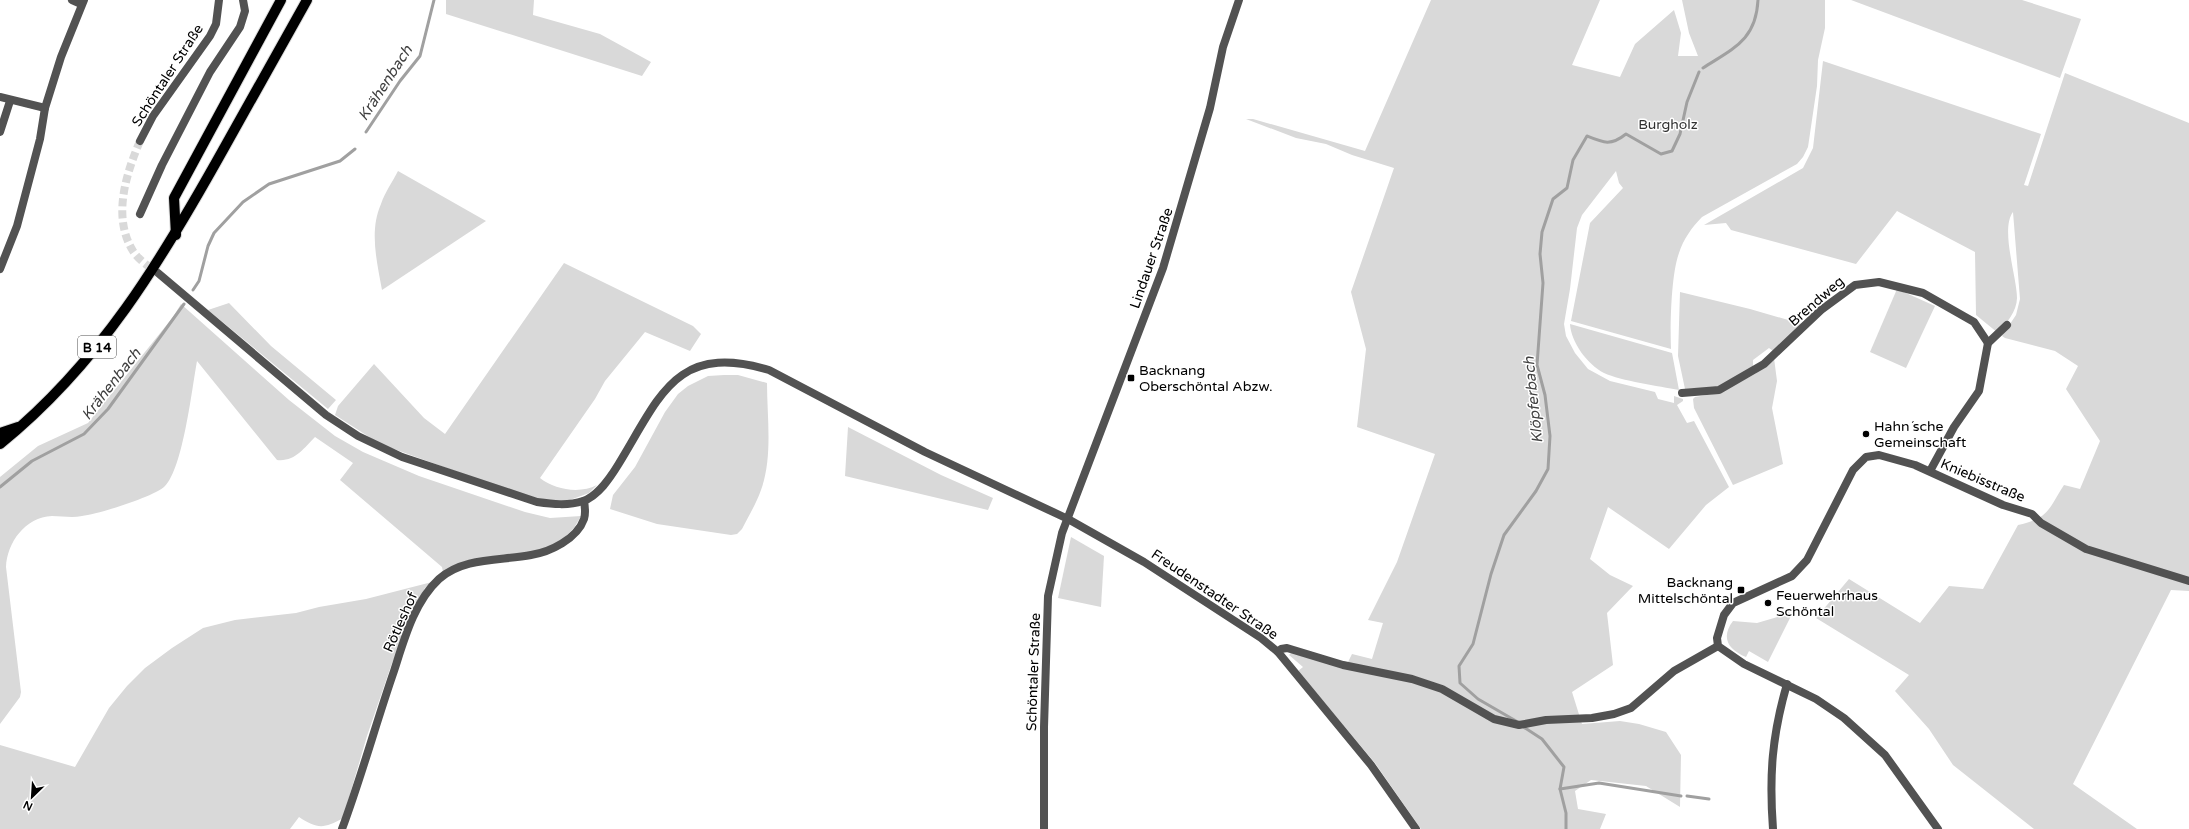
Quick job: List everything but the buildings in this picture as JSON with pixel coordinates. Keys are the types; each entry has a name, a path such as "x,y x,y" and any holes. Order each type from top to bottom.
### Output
{"main road":[{"path":"176,235 174,198 281,0"},
{"path":"176,235 307,0"},
{"name":"B 14","path":"0,444 24,425 49,401 98,345 129,306 176,235"},
{"name":"B 14","path":"0,433 24,425"}],"street":[{"path":"0,269 12,242 25,199 40,139 45,108 82,2 72,0"},
{"name":"Schöntaler Straße","path":"140,141 153,116 210,36 216,24 219,0"},
{"path":"140,214 162,165 210,72 240,27 244,11 243,0"},
{"name":"Lindauer Straße","path":"1068,519 1164,268 1210,108 1224,47 1239,0"},
{"path":"0,98 45,108"},
{"path":"0,132 10,101"},
{"path":"158,273 326,415 358,436 402,457 537,502 556,504 584,501"},
{"name":"Brendweg","path":"1682,393 1719,390 1764,364 1821,310 1855,285 1879,282 1923,293 1974,322 1988,342"},
{"path":"1930,471 1954,427 1979,391 1988,342 2008,325"},
{"name":"Freudenstadter Straße","path":"584,501 600,488 613,473 667,386 688,371 726,362 746,364 768,370 925,452 1068,519 1144,562 1261,638 1278,652 1371,765 1416,829"},
{"name":"Kniebisstraße","path":"1718,646 1717,638 1724,615 1733,603 1792,576 1807,560 1853,470 1866,457 1879,455 1930,471 2003,505 2032,514 2041,523 2086,549 2189,581"},
{"name":"Rötleshof","path":"342,829 406,635 419,606 431,587 445,574 466,565 486,560 530,556 564,542 581,524 585,511 584,501"},
{"name":"Schöntaler Straße","path":"1044,829 1044,727 1048,596 1062,533 1068,519"},
{"path":"1278,652 1281,649 1287,648 1343,665 1412,679 1442,689 1494,720 1519,726 1568,717 1592,718 1614,714 1631,708 1674,671 1718,646 1744,664 1816,699 1844,718 1885,755 1938,829"},
{"path":"1773,829 1770,767 1780,706 1787,684"}],"green space":[{"path":"446,0 534,0 533,15 600,34 651,62 642,76 446,14"},
{"name":"Burgholz","path":"1431,0 1600,0 1572,65 1620,77 1635,44 1674,10 1681,33 1678,56 1698,56 1689,33 1682,0 1825,0 1825,28 1818,60 1817,86 1808,147 1803,157 1797,164 1702,217 1688,234 1679,253 1674,274 1671,314 1671,349 1571,321 1590,223 1623,188 1619,183 1616,171 1582,215 1577,228 1570,289 1564,324 1566,336 1575,353 1588,369 1610,381 1655,392 1658,399 1674,403 1674,396 1683,399 1683,401 1677,405 1687,423 1694,421 1729,487 1706,505 1669,549 1608,507 1590,559 1610,575 1633,586 1607,613 1613,665 1572,692 1582,724 1620,721 1639,724 1666,732 1681,755 1680,807 1646,786 1591,780 1575,791 1578,809 1606,814 1600,829 1421,829 1375,763 1298,671 1303,667 1289,655 1291,653 1345,668 1352,654 1372,659 1383,623 1368,620 1397,562 1435,454 1357,427 1366,349 1351,292 1394,168 1352,155 1326,144 1296,138 1246,119 1253,119 1365,151"},
{"path":"1851,0 2022,0 2081,19 2060,78"},
{"path":"1823,61 2041,134 2024,185 2028,186 2065,73 2189,123 2189,591 2171,590 2073,784 2137,829 2034,829 1953,765 1929,729 1895,691 1909,675 1816,618 1849,579 1920,623 1949,586 1983,589 2018,525 2036,519 2047,512 2064,485 2080,489 2100,441 2066,389 2078,366 2055,351 2002,336 2016,315 2020,299 2013,212 2009,220 2008,230 2017,303 2010,317 1998,333 1976,315 1975,252 1897,211 1856,264 1731,230 1726,223 1704,225 1803,168 1813,148"},
{"path":"398,171 486,221 382,290 375,247 375,225 377,214"},
{"path":"564,263 693,326 701,334 690,351 645,332 605,381 595,399 540,478 560,488 575,490 590,488 597,485 589,493 570,500 547,501 522,495 380,444 335,415 338,406 374,364 424,418 445,434"},
{"path":"1897,289 1935,306 1906,368 1870,352"},
{"path":"1680,292 1750,309 1802,324 1773,351 1769,348 1753,360 1753,368 1718,387 1685,389 1678,356"},
{"path":"229,303 271,346 336,400 328,409 208,310"},
{"path":"181,304 289,400 335,436 363,452 419,476 525,512 550,518 581,516 574,528 563,539 547,549 443,572 442,567 340,480 353,463 315,437 294,457 277,460 197,361 182,446 177,463 165,486 138,500 90,515 78,517 42,517 26,526 14,541 7,558 6,567 21,692 20,697 0,724 0,477 38,446 88,423 173,317"},
{"path":"1570,324 1672,353 1679,390 1630,381 1604,373 1592,364 1581,352 1573,338"},
{"path":"1774,358 1777,381 1772,408 1783,464 1733,485 1694,408 1693,399 1695,397 1719,393 1755,374"},
{"path":"738,375 767,383 768,451 765,477 759,495 742,529 737,534 731,535 657,524 610,509 613,495 635,467 665,412 678,394 688,386 708,376"},
{"path":"848,427 941,475 993,498 988,510 845,476"},
{"path":"1071,537 1104,556 1101,607 1058,598"},
{"path":"432,582 424,589 425,590 392,663 367,736 343,818 331,824 321,826 311,824 299,817 290,829 0,829 0,745 75,767 109,708 127,686 145,668 203,628 235,620 296,613 319,607 366,599"},
{"path":"1788,612 1792,614 1768,662 1749,651 1746,657 1735,651 1728,643 1727,633 1733,621 1757,623 1784,615"}],"waterway":[{"name":"Krähenbach","path":"366,132 400,81 420,56 434,0"},
{"name":"Klöpferbach","path":"1703,68 1724,55 1741,42 1748,34 1753,25 1758,0"},
{"name":"Klöpferbach","path":"1516,721 1478,699 1460,683 1459,666 1473,644 1491,574 1504,535 1536,491 1548,469 1550,436 1545,395 1537,365 1543,283 1540,254 1542,232 1553,199 1567,188 1573,160 1587,136 1603,142 1612,142 1626,134 1661,154 1672,151 1680,134 1687,102 1699,72"},
{"name":"Krähenbach","path":"193,290 199,281 208,246 214,233 243,202 269,184 340,161 355,149"},
{"name":"Krähenbach","path":"0,487 32,461 84,434 108,409 184,304"},
{"name":"Klöpferbach","path":"1522,726 1542,739 1564,767 1560,789 1566,813 1566,829"},
{"path":"1560,789 1599,783 1681,796"},
{"path":"1687,796 1709,799"}],"tunnel":[{"path":"140,141 126,181 122,210 123,224 127,238 135,254 140,260 156,272"}],"place":[{"name":"Backnang Oberschöntal Abzw.","path":"1131,378"},
{"name":"Hahn´sche Gemeinschaft","path":"1866,434"},
{"name":"Backnang Mittelschöntal","path":"1741,590"},
{"name":"Feuerwehrhaus Schöntal","path":"1768,603"}]}
